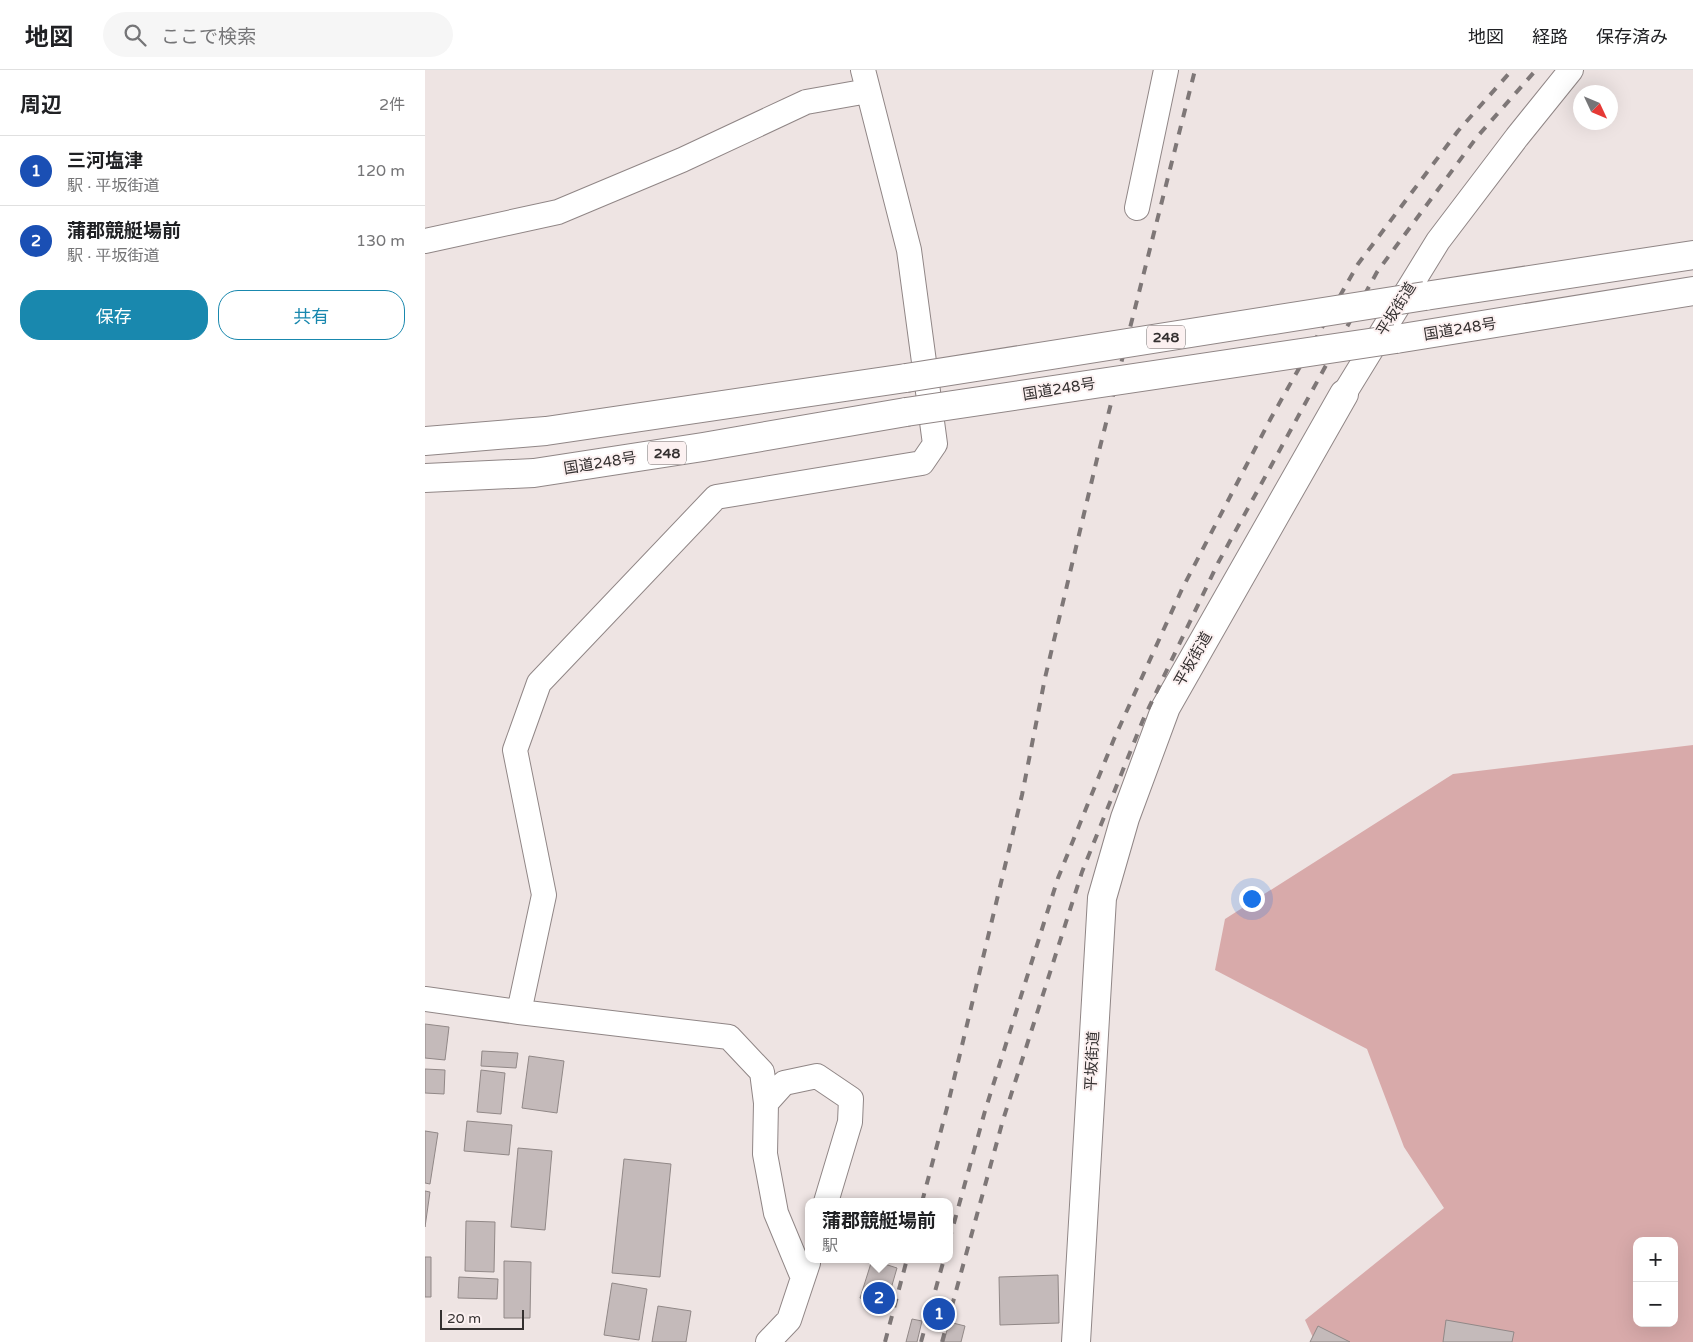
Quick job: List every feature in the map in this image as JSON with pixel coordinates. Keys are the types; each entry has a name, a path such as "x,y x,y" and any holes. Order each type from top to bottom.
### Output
{"main road":[{"name":"248","path":"425,441 547,431 906,378 1693,255"},
{"name":"国道248号","path":"425,478 534,473 703,447 906,412 1396,339 1693,291"},
{"name":"平坂街道","path":"1076,1342 1102,898 1125,818 1166,707 1343,394"}],"street":[{"path":"1137,208 1166,70"},
{"name":"平坂街道","path":"1343,394 1438,241 1571,70"},
{"path":"425,241 558,212 682,160 806,102 865,81 909,250 935,444 922,463 716,497 539,683 515,750 544,895 519,1012"},
{"path":"425,999 729,1037 762,1072 766,1103 765,1154 777,1214 806,1268 789,1320 769,1342"},
{"path":"766,1103 784,1083 817,1076 851,1100 850,1122 827,1198"}],"shaded area":[{"path":"1693,745 1693,1342 1315,1342 1305,1320 1444,1208 1404,1147 1367,1049 1215,970 1225,919 1453,774"}],"building":[{"path":"425,1024 449,1027 445,1060 425,1058"},
{"path":"482,1051 518,1053 516,1068 481,1066"},
{"path":"529,1056 564,1061 557,1113 522,1108"},
{"path":"425,1069 445,1070 444,1094 425,1093"},
{"path":"481,1070 505,1073 501,1114 477,1112"},
{"path":"467,1121 512,1125 509,1155 464,1151"},
{"path":"425,1131 438,1133 430,1184 425,1183"},
{"path":"518,1148 552,1151 545,1230 511,1227"},
{"path":"624,1159 671,1164 660,1277 612,1273"},
{"path":"425,1191 430,1192 425,1227"},
{"path":"466,1221 495,1222 494,1272 465,1271"},
{"path":"425,1257 431,1257 431,1297 425,1297"},
{"path":"504,1261 531,1262 530,1318 504,1318"},
{"path":"871,1263 881,1263 897,1268 886,1306 860,1298"},
{"path":"1058,1275 1059,1323 1000,1325 999,1277"},
{"path":"459,1277 498,1279 497,1299 458,1298"},
{"path":"612,1283 647,1289 639,1340 604,1335"},
{"path":"658,1306 691,1311 686,1342 652,1342"},
{"path":"912,1319 922,1321 917,1342 906,1342"},
{"path":"1446,1320 1514,1332 1512,1342 1443,1342"},
{"path":"949,1322 965,1326 961,1342 944,1342"},
{"path":"1318,1326 1350,1342 1310,1342"}],"railway":[{"path":"923,1198 948,1104 1022,795 1045,678 1097,459 1195,70"},
{"path":"953,1227 985,1111 1058,878 1114,739 1182,589 1271,418 1358,264 1458,131 1512,70"},
{"path":"942,1342 1003,1120 1082,872 1143,720 1218,563 1377,272 1477,137 1536,70"},
{"path":"885,1342 906,1263"},
{"path":"921,1342 943,1263"}],"place":[{"name":"蒲郡競艇場前","path":"879,1298"},
{"name":"三河塩津","path":"939,1314"}]}
